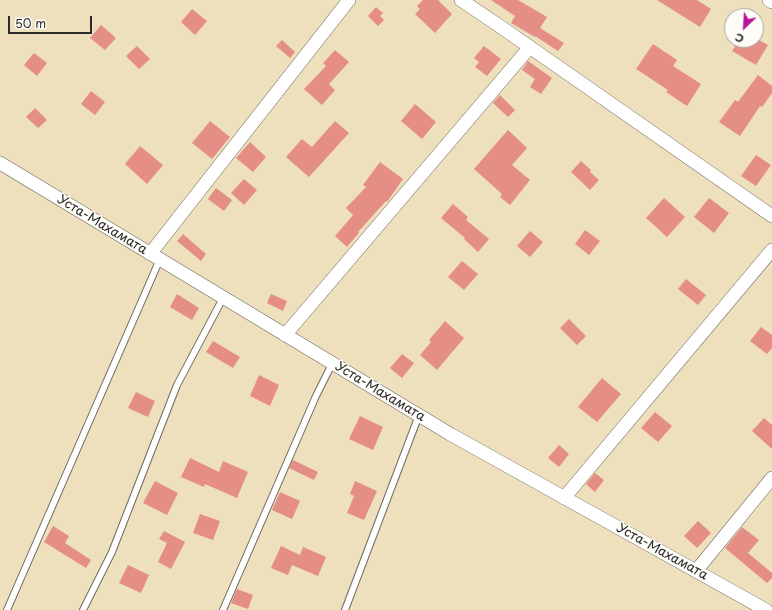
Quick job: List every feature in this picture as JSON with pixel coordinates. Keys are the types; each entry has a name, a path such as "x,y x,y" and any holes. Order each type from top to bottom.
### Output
{"street":[{"path":"155,257 349,0"},
{"path":"461,0 772,216"},
{"path":"285,335 530,47"},
{"name":"Уста-Махамата","path":"0,164 450,434 766,610"},
{"path":"564,498 772,250"},
{"path":"696,571 772,478"}],"lane":[{"path":"7,610 155,257"},
{"path":"84,610 112,552 177,385 223,298"},
{"path":"224,610 316,396 332,364"},
{"path":"345,610 419,415"}],"building":[{"path":"423,0 438,0 452,14 435,33 415,14 420,9 417,6"},
{"path":"491,0 518,0 547,17 540,28 564,43 558,51 511,23 515,16"},
{"path":"657,0 697,0 711,9 700,27"},
{"path":"376,7 383,13 380,16 384,20 378,26 368,16"},
{"path":"192,9 207,21 195,35 181,22"},
{"path":"101,25 116,38 105,50 90,38"},
{"path":"282,40 295,52 290,58 276,46"},
{"path":"764,43 768,45 756,65 732,51 734,48 764,48"},
{"path":"653,44 677,60 673,66 701,84 687,106 666,92 668,90 636,69"},
{"path":"137,46 150,59 139,69 126,56"},
{"path":"484,46 501,59 487,76 475,67 479,62 474,58"},
{"path":"335,50 349,62 329,84 335,90 322,105 304,89 326,66 323,63"},
{"path":"34,53 47,63 37,76 24,65"},
{"path":"528,61 552,78 541,94 530,87 535,79 522,70"},
{"path":"758,75 772,86 772,93 762,107 760,106 740,136 719,122 735,100 738,102"},
{"path":"91,91 105,102 95,115 81,104"},
{"path":"500,95 515,110 508,117 493,103"},
{"path":"415,104 436,122 422,139 401,121"},
{"path":"35,108 47,120 38,128 26,117"},
{"path":"210,121 230,137 212,159 192,143"},
{"path":"335,121 349,133 309,177 286,157 302,139 312,147"},
{"path":"508,130 527,148 512,165 530,180 510,205 500,197 502,194 474,169"},
{"path":"250,142 266,157 253,172 236,158"},
{"path":"140,146 163,165 147,184 125,164"},
{"path":"756,155 771,165 756,186 741,176"},
{"path":"581,161 599,180 590,190 571,172"},
{"path":"380,162 403,179 387,202 386,201 358,232 359,233 347,247 335,236 353,215 346,208 366,187 363,185"},
{"path":"244,179 257,190 244,205 231,193"},
{"path":"216,188 232,200 224,211 208,199"},
{"path":"664,198 685,217 667,237 646,218"},
{"path":"709,198 729,213 714,233 694,217"},
{"path":"453,204 468,217 466,220 489,239 478,252 464,239 465,238 441,218"},
{"path":"585,230 600,241 589,255 575,244"},
{"path":"530,231 543,242 530,257 517,246"},
{"path":"183,234 206,254 201,261 177,241"},
{"path":"462,261 478,274 464,290 448,277"},
{"path":"686,279 706,295 698,305 678,289"},
{"path":"177,294 199,308 192,320 170,307"},
{"path":"271,294 287,301 283,311 267,303"},
{"path":"569,319 586,336 577,345 560,328"},
{"path":"445,321 464,338 437,370 420,355 431,342 429,340"},
{"path":"761,327 772,335 772,348 767,354 750,341"},
{"path":"213,341 240,357 233,368 206,352"},
{"path":"402,354 414,363 402,378 390,368"},
{"path":"259,375 279,385 270,406 250,396"},
{"path":"602,378 621,394 597,422 578,407"},
{"path":"136,392 155,401 148,417 128,408"},
{"path":"655,412 672,426 658,442 641,428"},
{"path":"360,416 383,427 373,450 349,439"},
{"path":"764,418 772,425 772,449 752,431"},
{"path":"559,445 569,454 559,467 548,458"},
{"path":"190,458 219,472 223,461 248,472 237,498 205,484 204,487 181,477"},
{"path":"293,460 318,472 314,480 289,468"},
{"path":"595,473 604,480 595,492 586,484"},
{"path":"155,481 178,493 167,515 143,503"},
{"path":"355,481 377,491 364,520 347,513 354,496 350,494"},
{"path":"280,492 300,501 292,519 272,510"},
{"path":"200,514 220,521 213,540 193,533"},
{"path":"698,521 711,533 697,548 684,536"},
{"path":"53,526 69,536 65,543 91,560 86,568 44,542"},
{"path":"742,527 759,540 748,553 772,573 772,578 767,583 725,548"},
{"path":"164,531 185,542 171,569 158,562 167,543 159,539"},
{"path":"281,546 300,555 303,547 326,557 318,576 292,565 288,575 271,568"},
{"path":"128,565 149,575 141,593 119,583"},
{"path":"237,589 253,595 248,609 231,603"}]}
